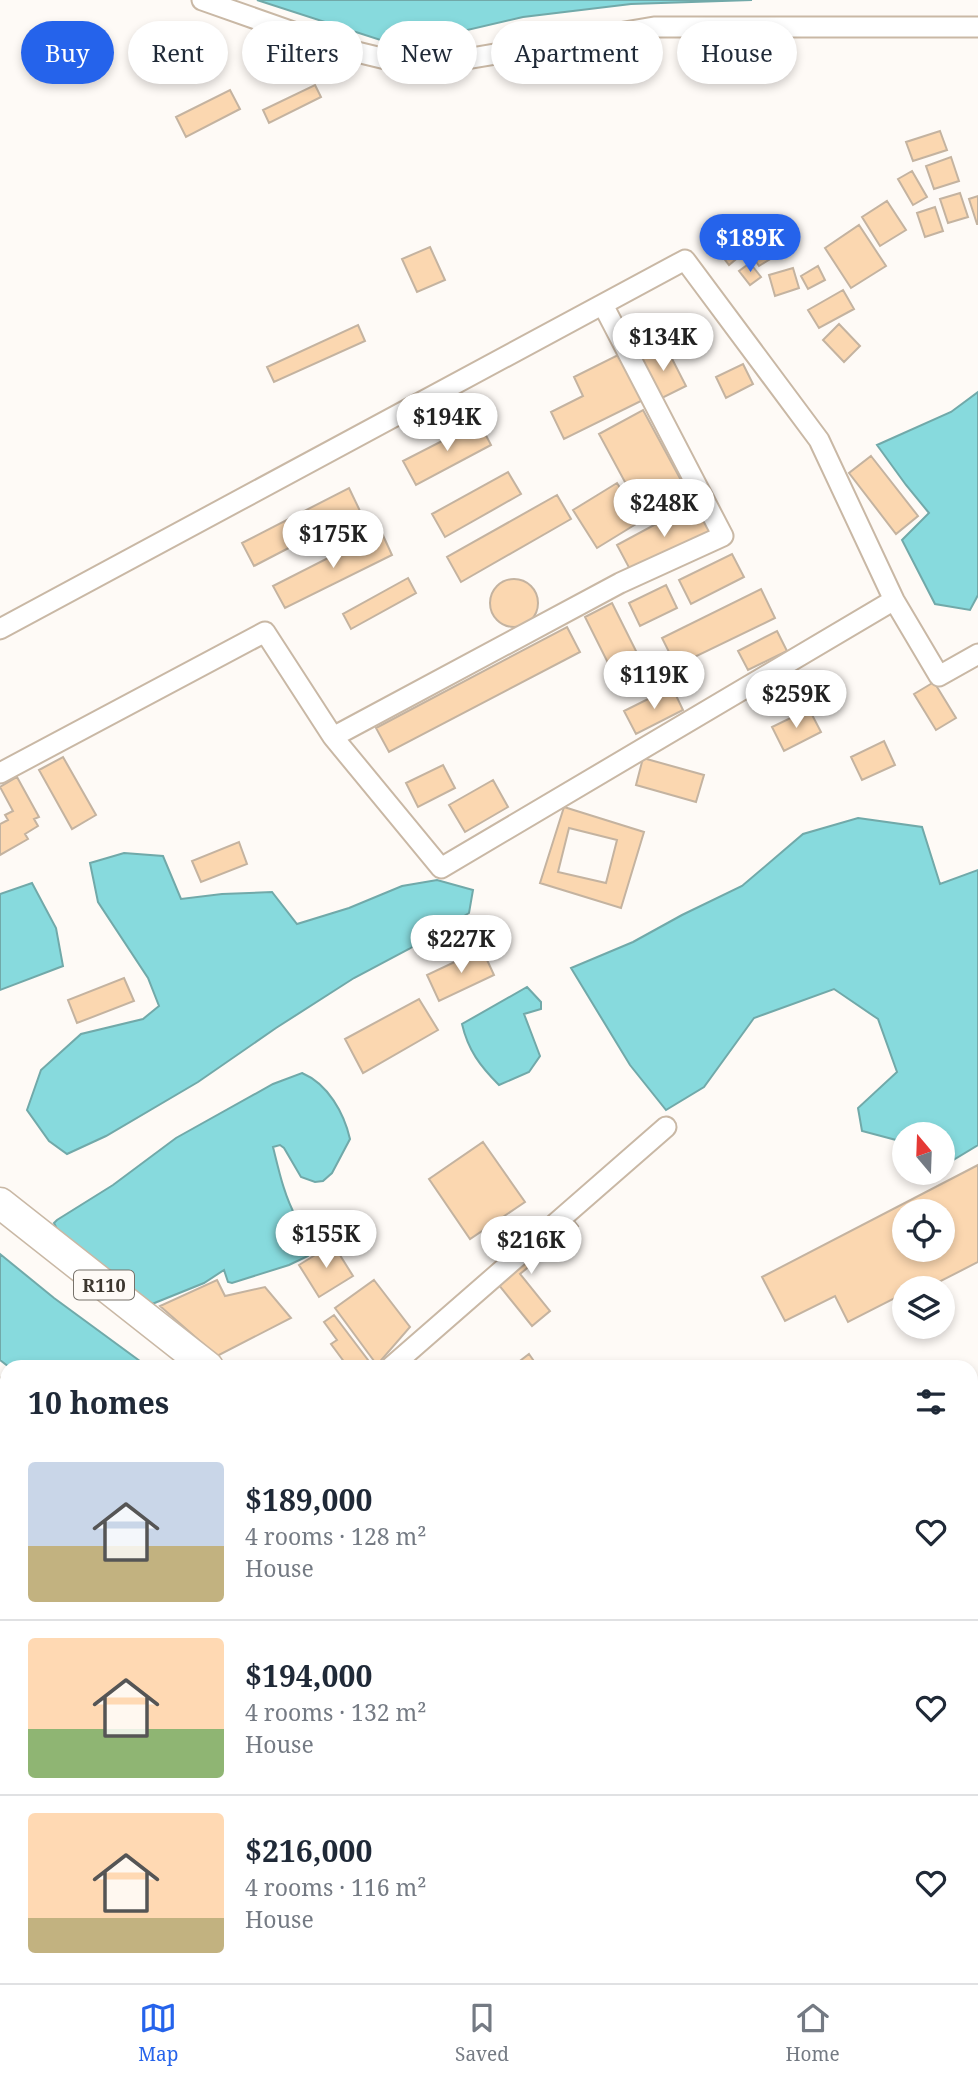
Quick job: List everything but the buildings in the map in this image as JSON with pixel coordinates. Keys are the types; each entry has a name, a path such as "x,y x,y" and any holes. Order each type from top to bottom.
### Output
{"main road":[{"name":"R110","path":"0,1203 199,1360"}],"street":[{"path":"202,0 336,47 419,66 654,27 978,27"},
{"path":"0,629 685,260 819,440 894,600 939,676 978,654"},
{"path":"333,737 620,583 723,536 603,305"},
{"path":"0,773 265,632 333,737 441,868 894,600"},
{"path":"399,1360 666,1126"}],"water":[{"path":"257,0 752,0 631,4 491,21 491,24 477,28 477,21 377,21 377,39 363,34 363,21 322,21"},
{"path":"978,392 978,595 970,610 935,604 902,540 929,513 877,445 951,412"},
{"path":"858,818 922,827 940,884 978,870 978,1145 956,1158 956,1122 892,1122 892,1139 862,1131 858,1108 897,1072 878,1019 834,989 754,1018 704,1087 666,1110 630,1065 571,968 633,942 742,886 803,834"},
{"path":"124,853 163,856 181,899 272,892 297,924 349,908 402,886 437,880 473,890 469,913 354,978 198,1082 106,1136 67,1154 49,1141 27,1110 41,1070 81,1034 143,1019 159,1006 148,978 98,902 90,863"},
{"path":"32,883 56,928 63,966 0,990 0,894"},
{"path":"527,987 541,1002 541,1009 524,1014 540,1056 529,1072 499,1085 476,1057 462,1024"},
{"path":"302,1073 320,1084 334,1100 350,1139 332,1173 323,1181 315,1182 301,1177 284,1148 280,1145 273,1147 288,1200 314,1245 308,1256 289,1265 232,1283 228,1282 224,1270 204,1283 152,1304 58,1231 54,1223 57,1220 113,1185 176,1138 273,1084"},
{"path":"0,1254 54,1298 138,1360 0,1360"}]}
